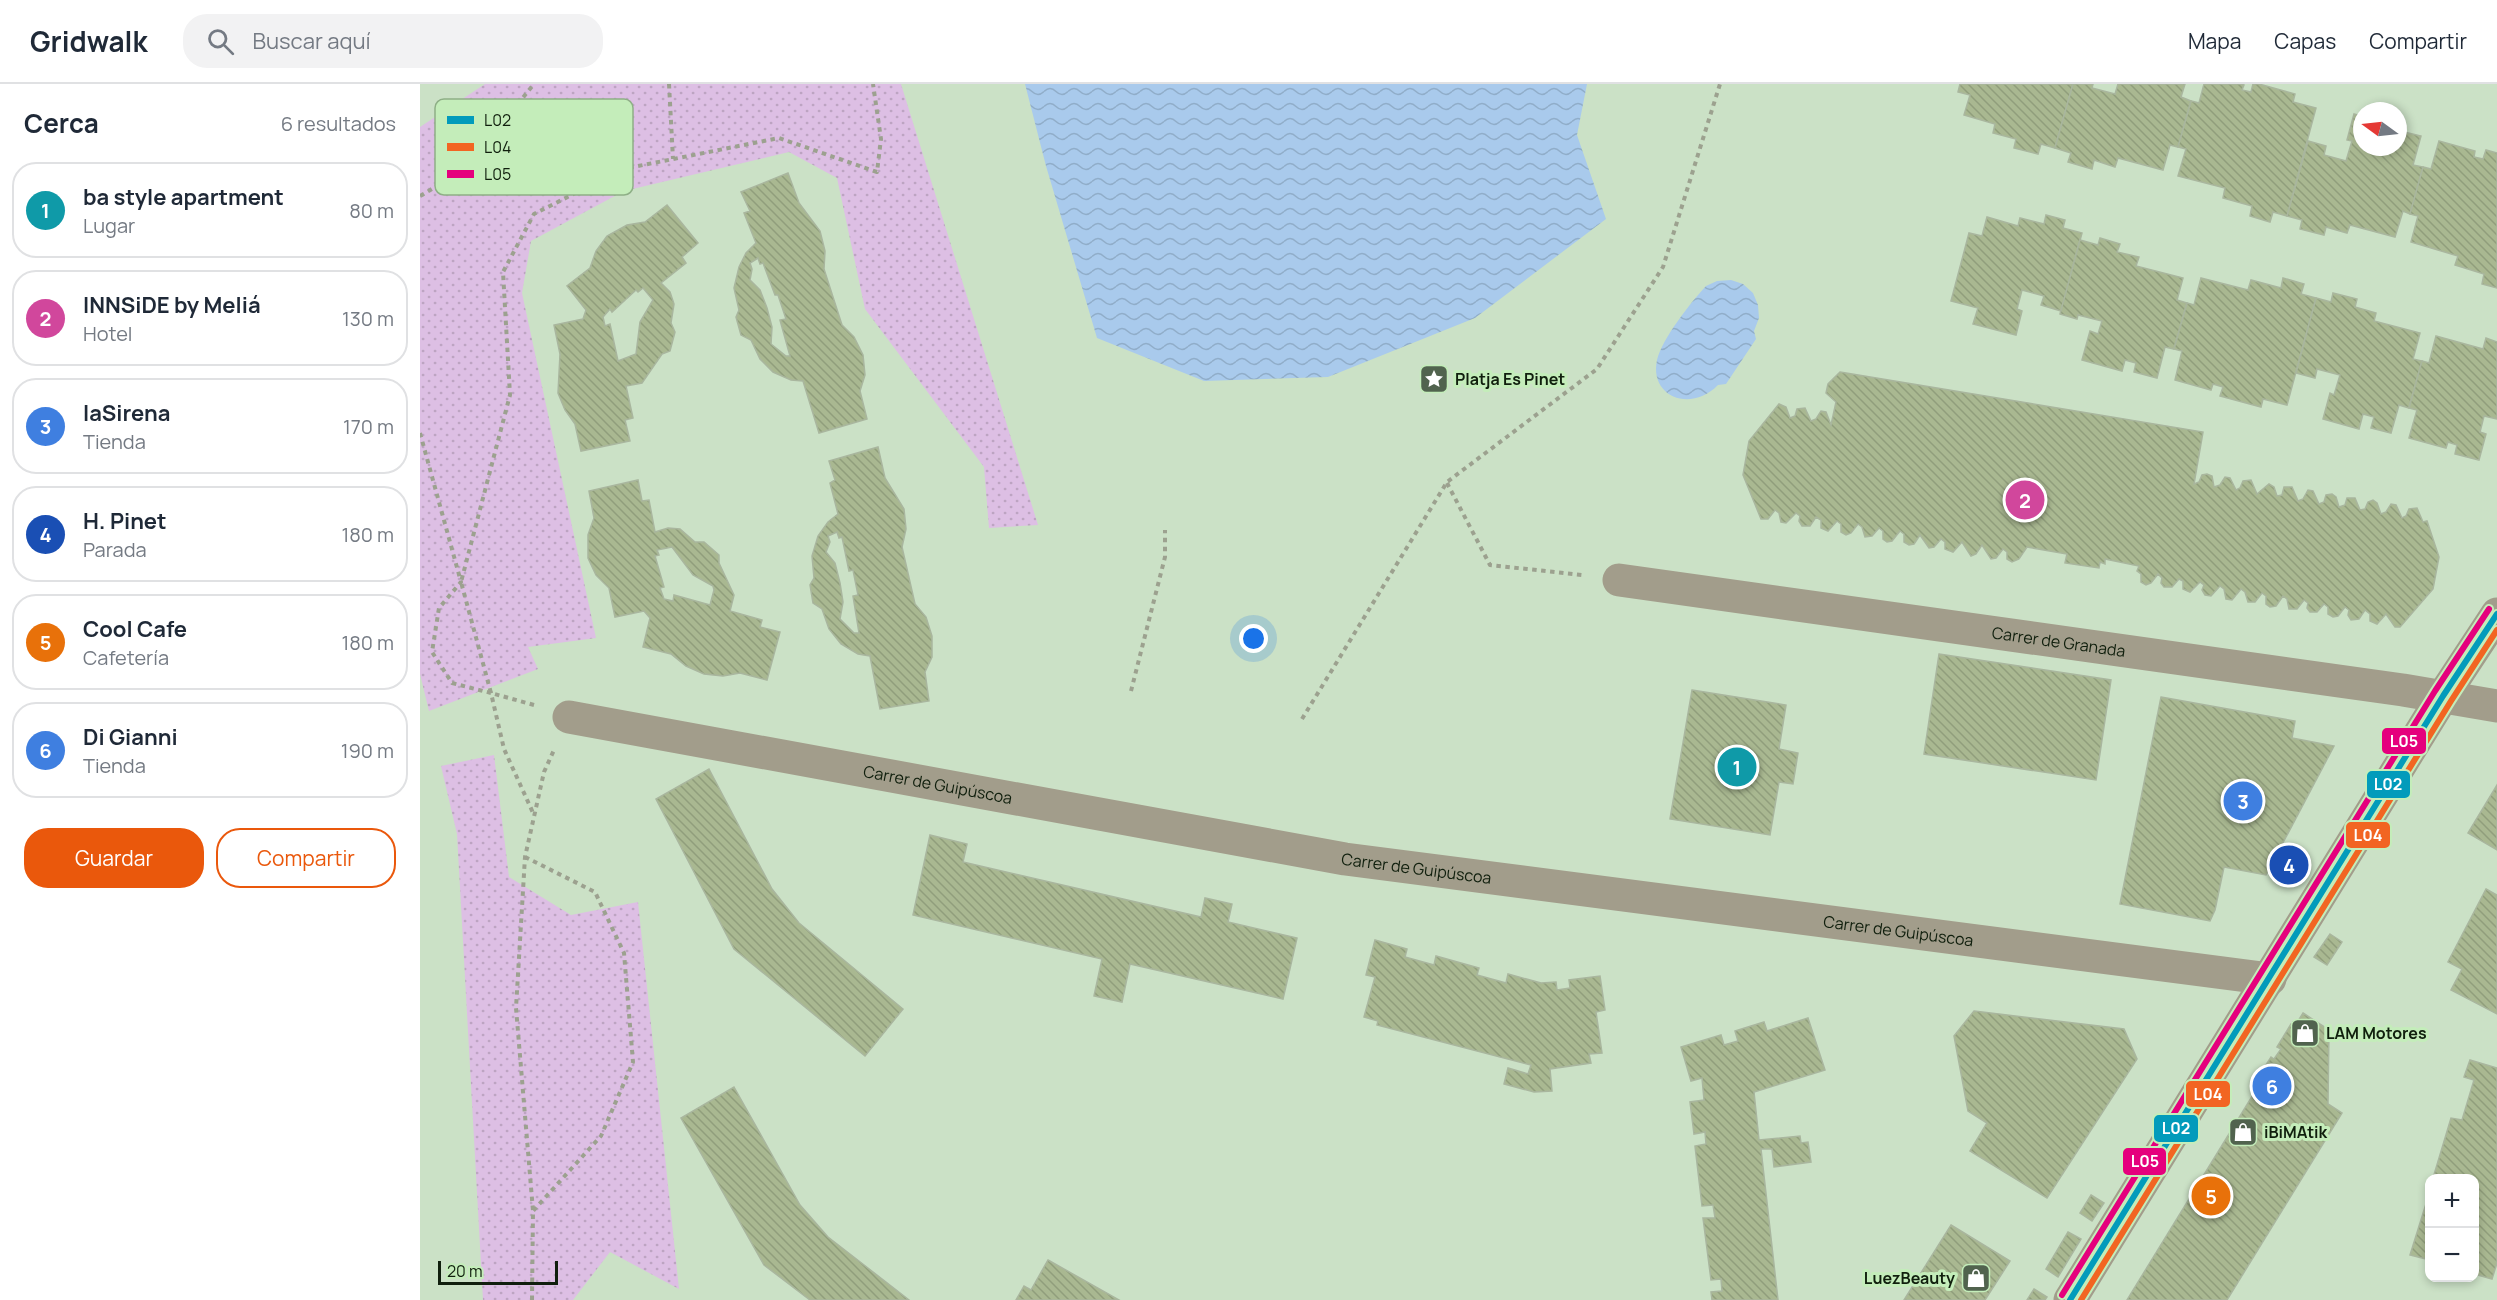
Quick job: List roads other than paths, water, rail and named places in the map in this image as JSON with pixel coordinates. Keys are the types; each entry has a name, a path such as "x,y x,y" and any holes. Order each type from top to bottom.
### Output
{"street":[{"name":"Carrer de Granada","path":"1619,580 2443,696 2497,706"},
{"path":"2070,1300 2443,696 2497,614"},
{"name":"Carrer de Guipúscoa","path":"569,717 1345,859 2270,979"}],"water":[{"path":"1025,84 1587,84 1577,135 1606,219 1475,318 1328,377 1204,381 1097,338 1046,166"},
{"path":"1731,280 1743,284 1753,293 1758,305 1759,318 1754,331 1756,339 1726,384 1718,385 1696,398 1674,397 1666,392 1659,383 1656,373 1660,351 1678,321 1706,286 1717,281"}],"place":[{"name":"Platja Es Pinet","path":"1434,379"},
{"name":"INNSiDE by Meliá","path":"2025,500"},
{"name":"ba style apartment","path":"1737,767"},
{"name":"laSirena","path":"2243,801"},
{"name":"H. Pinet","path":"2289,865"},
{"name":"LAM Motores","path":"2305,1033"},
{"name":"Di Gianni","path":"2272,1086"},
{"name":"iBiMAtik","path":"2243,1132"},
{"name":"Cool Cafe","path":"2211,1196"},
{"name":"LuezBeauty","path":"1976,1278"}]}
